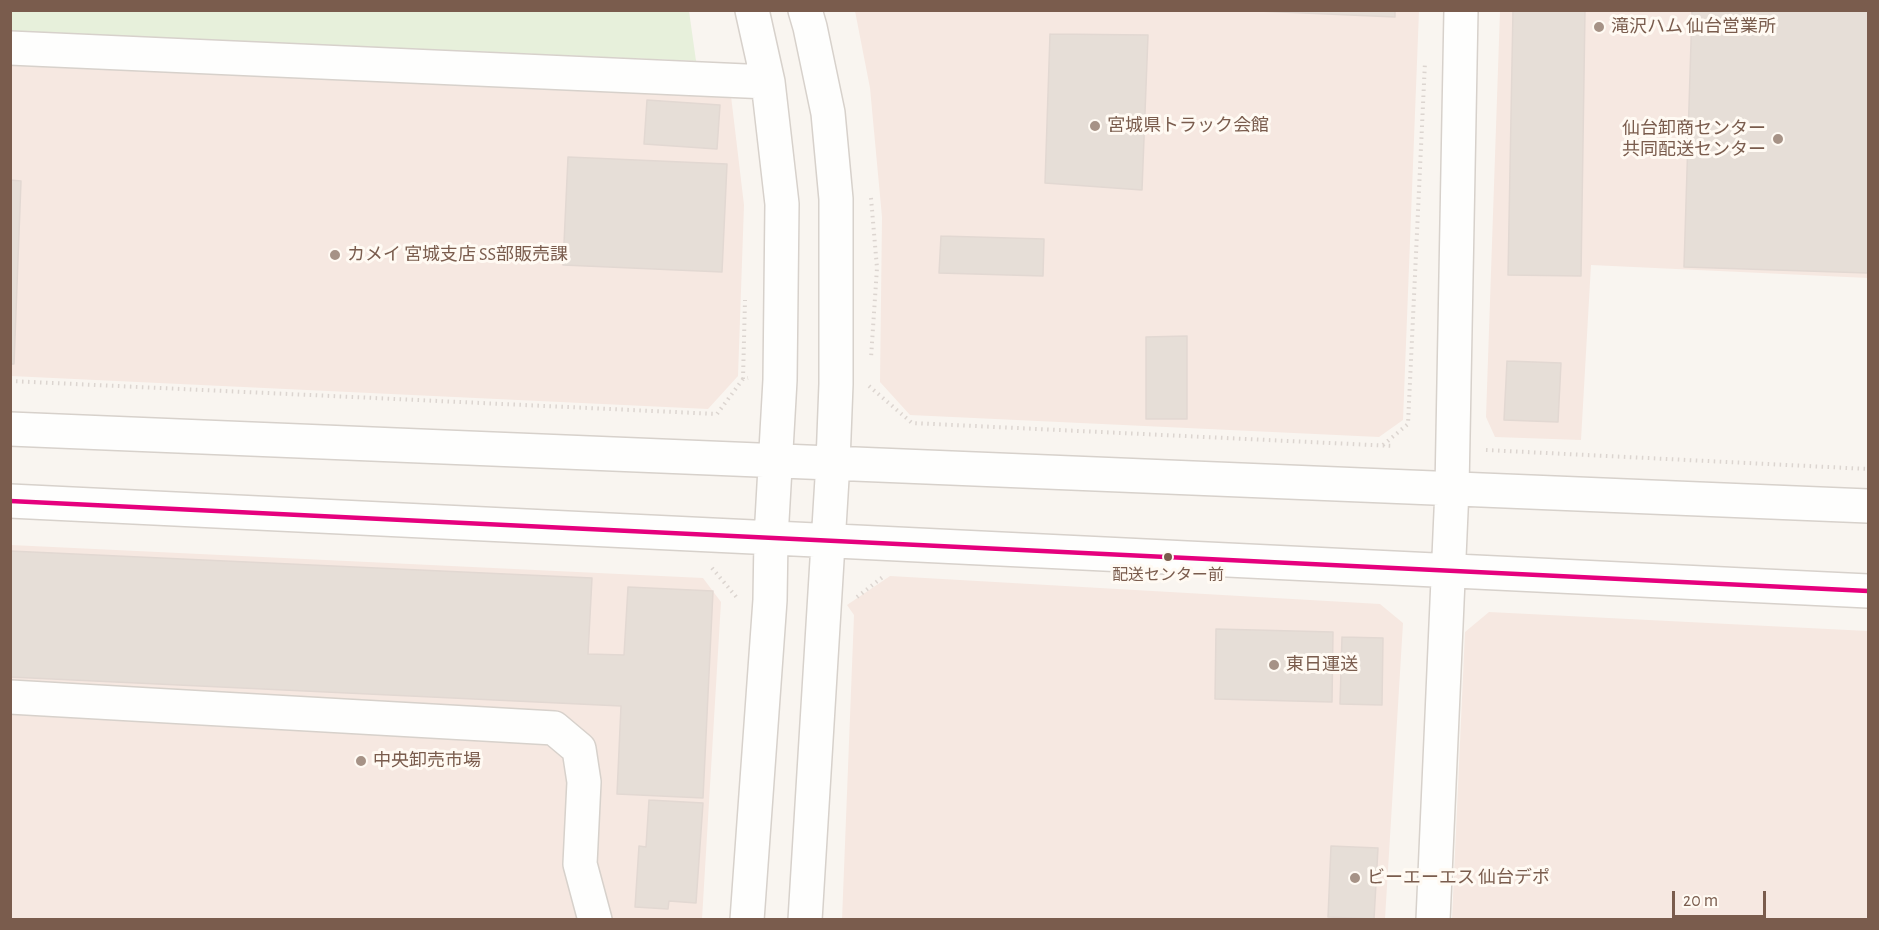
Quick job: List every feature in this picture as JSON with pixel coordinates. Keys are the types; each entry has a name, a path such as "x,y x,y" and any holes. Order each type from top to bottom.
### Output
{"street":[{"path":"747,920 770,600 771,538 780,381 782,204 768,82 752,10"},
{"path":"805,10 828,113 836,199 836,384 833,462 805,920"},
{"path":"1433,920 1452,489 1461,10"},
{"path":"10,48 768,82"},
{"path":"10,429 1869,506"},
{"path":"10,501 1869,591"},
{"path":"10,697 554,728 579,749 584,782 580,864 595,920"}],"path":[{"path":"1383,445 1408,424 1425,58"},
{"path":"717,424 717,414 743,379 746,297"},
{"path":"743,379 752,378"},
{"path":"10,381 717,414"},
{"path":"861,386 870,386 912,423 1393,446"},
{"path":"911,432 912,423"},
{"path":"1481,450 1869,469"}],"shaded area":[{"path":"855,11 1419,11 1403,420 1379,437 910,415 880,382 882,217 870,88"},
{"path":"1500,11 1868,11 1868,278 1591,265 1581,440 1495,437 1486,417"},
{"path":"11,63 731,96 744,205 738,376 708,409 11,376"},
{"name":"中央卸売市場","path":"11,545 703,578 721,602 702,919 11,920"},
{"path":"890,576 1380,604 1403,623 1385,919 842,920 854,615 847,605"},
{"path":"1489,612 1868,631 1868,919 1452,919 1465,632"}],"green space":[{"path":"11,10 689,11 696,61 11,31"}],"building":[{"path":"1235,10 1395,10 1395,17"},
{"path":"1513,10 1585,10 1581,276 1508,275"},
{"name":"仙台卸商センター 共同配送センター","path":"1692,10 1868,11 1868,273 1684,267"},
{"name":"宮城県トラック会館","path":"1050,34 1148,35 1142,190 1045,183"},
{"path":"647,100 720,105 717,149 644,144"},
{"path":"568,157 727,164 722,272 563,265"},
{"path":"10,180 21,181 14,364 10,364"},
{"path":"941,236 1044,239 1043,276 939,273"},
{"path":"1187,336 1187,419 1146,419 1146,337"},
{"path":"1507,361 1561,363 1558,422 1504,420"},
{"path":"10,551 592,578 588,654 624,655 628,587 713,591 703,798 617,794 621,706 10,677"},
{"name":"東日運送","path":"1216,629 1333,632 1332,702 1215,699"},
{"path":"1342,637 1383,638 1382,705 1340,704"},
{"path":"649,800 703,803 696,903 669,901 668,909 635,907 639,846 646,847"},
{"path":"1331,846 1378,848 1374,919 1328,917"}],"transit line":[{"path":"10,501 1868,591"}],"place":[{"name":"滝沢ハム 仙台営業所","path":"1599,27"},
{"name":"宮城県トラック会館","path":"1095,126"},
{"name":"仙台卸商センター 共同配送センター","path":"1778,139"},
{"name":"カメイ 宮城支店 SS部販売課","path":"335,255"},
{"name":"配送センター前","path":"1168,557"},
{"name":"東日運送","path":"1274,665"},
{"name":"中央卸売市場","path":"361,761"},
{"name":"ビーエーエス 仙台デポ","path":"1355,878"}]}
